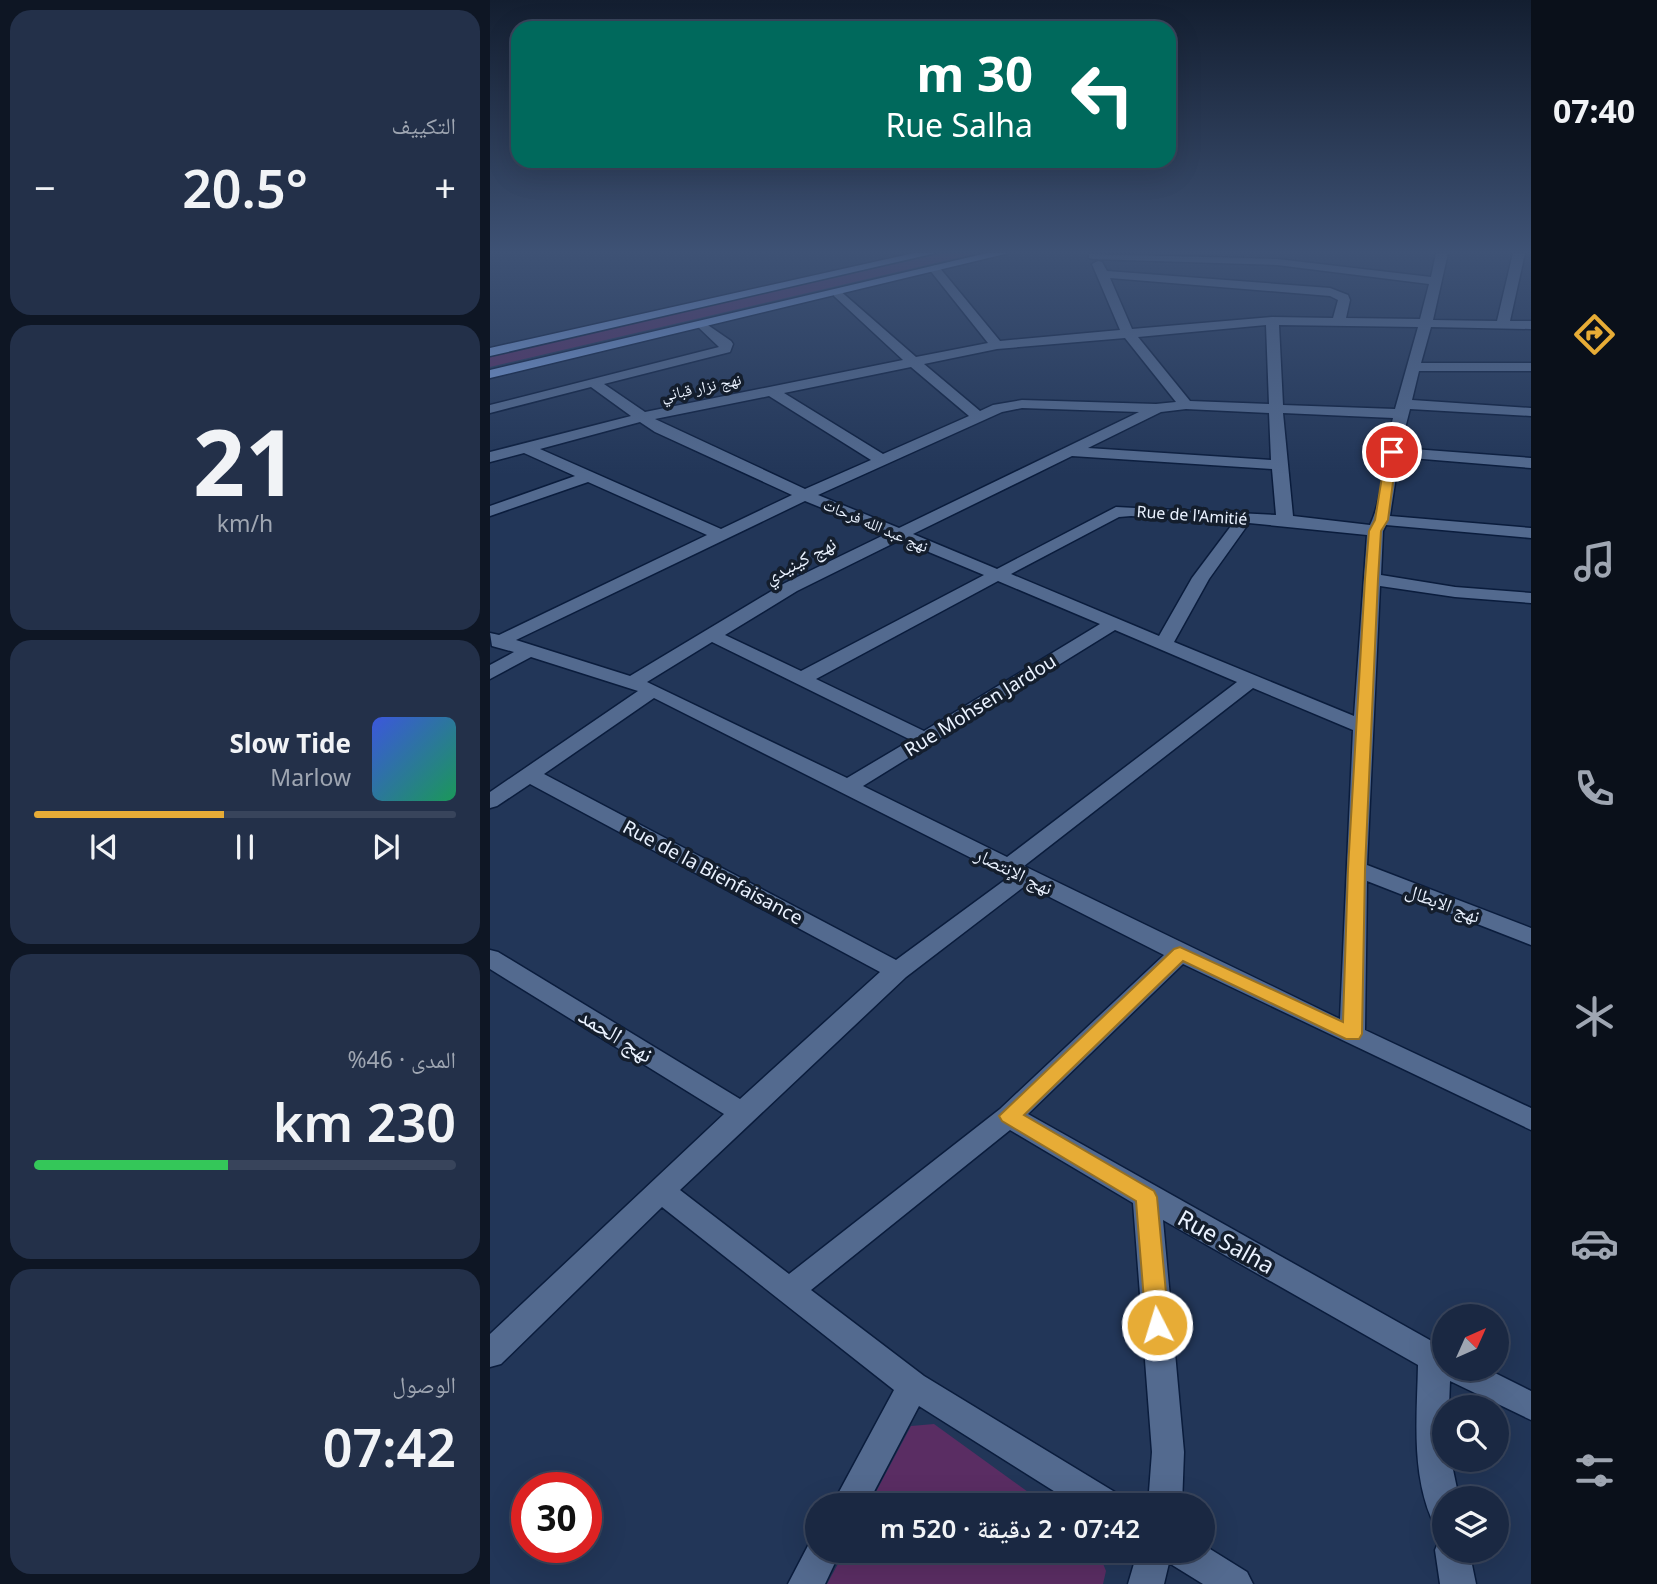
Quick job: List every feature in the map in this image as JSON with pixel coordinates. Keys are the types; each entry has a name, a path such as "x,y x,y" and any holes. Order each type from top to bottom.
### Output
{"highway":[{"path":"490,352 602,327"},
{"path":"490,374 694,327"}],"street":[{"path":"490,409 725,349 726,344 704,327"},
{"path":"875,327 978,416"},
{"path":"982,327 997,345"},
{"path":"1125,327 1186,405"},
{"name":"نهج نزار قباني","path":"490,457 643,417 911,360 997,345 1194,327"},
{"path":"1272,327 1277,465 1285,520"},
{"path":"1352,1034 1356,869 1371,579 1392,452 1423,327"},
{"path":"1415,367 1531,367"},
{"name":"نهج عبد الله فرحات","path":"595,384 671,435 805,495 1363,727"},
{"path":"770,390 883,460"},
{"path":"494,640 998,408 1022,404 1158,408 1186,405 1526,412 1531,429"},
{"name":"نهج كينيدي","path":"490,802 711,635 791,587 1158,408"},
{"path":"526,449 720,535"},
{"path":"1070,451 1277,465"},
{"path":"1392,452 1531,463"},
{"path":"490,511 587,477"},
{"name":"Rue de l'Amitié","path":"803,678 1116,512 1531,533"},
{"path":"1164,645 1201,578 1244,519"},
{"path":"1371,579 1455,592 1531,598"},
{"name":"Rue Mohsen Jardou","path":"846,788 1114,623"},
{"path":"711,635 925,739"},
{"name":"نهج الإنتصار","path":"494,640 642,687 1180,953 1531,1120"},
{"path":"490,673 530,650"},
{"path":"492,1348 897,971 1250,681"},
{"name":"Rue de la Bienfaisance","path":"529,775 897,971"},
{"name":"نهج الابطال","path":"1356,869 1531,937"},
{"path":"789,1291 1009,1116 1180,953"},
{"name":"نهج الحمد","path":"493,964 742,1113"},
{"name":"Rue Salha","path":"1009,1116 1432,1358"},
{"path":"662,1192 913,1386 1087,1493"},
{"path":"1147,1197 1168,1452 1166,1493"},
{"path":"1439,1486 1433,1453 1441,1381"},
{"name":"Rue Salha","path":"1479,1381 1531,1406"},
{"path":"855,1493 913,1386"},
{"path":"806,1584 817,1563"},
{"path":"1146,1584 1152,1563"},
{"path":"1201,1563 1235,1584"},
{"path":"1454,1563 1458,1584"}],"shaded area":[{"path":"618,327 662,327 490,367 490,356"},
{"path":"934,1424 1029,1493 875,1493 911,1426"},
{"path":"838,1563 1103,1563 1106,1571 1103,1584 827,1584"}],"route":[{"path":"1157,1325 1147,1197 1009,1116 1180,953 1352,1034 1356,869 1371,579 1375,531 1381,520 1392,452"}]}
